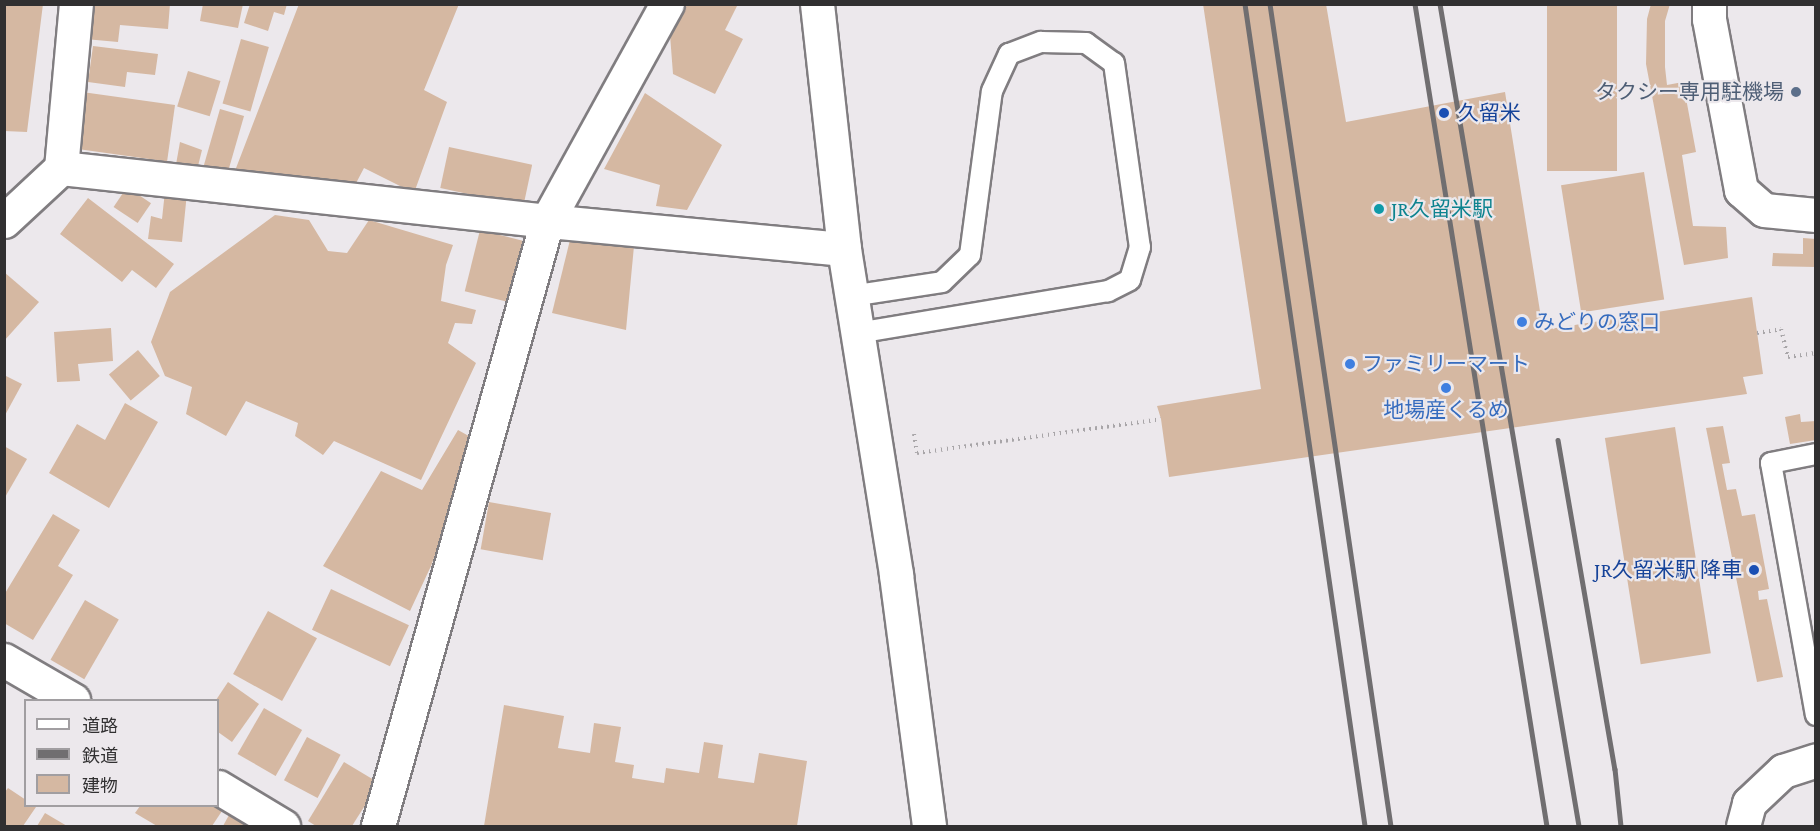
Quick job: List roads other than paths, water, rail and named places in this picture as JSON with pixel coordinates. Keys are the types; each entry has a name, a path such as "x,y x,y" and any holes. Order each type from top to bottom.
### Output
{"street":[{"path":"4,221 62,168 76,4"},
{"path":"378,826 547,221 667,4"},
{"path":"817,4 844,249 896,575 929,826"},
{"path":"1709,4 1709,19 1741,190 1764,210 1815,215"},
{"path":"62,168 547,221 844,249"},
{"path":"4,660 71,699"},
{"path":"1743,826 1749,803 1783,771 1815,760"},
{"path":"219,788 284,826"}],"lane":[{"path":"851,296 942,282 970,255 992,91 1009,54 1041,42 1086,43 1114,63 1140,247 1130,280 1108,291 857,333"},
{"path":"1815,454 1771,463 1815,715"}],"railway":[{"path":"1245,4 1365,826"},
{"path":"1270,4 1391,826"},
{"path":"1415,4 1547,826"},
{"path":"1440,4 1579,826"},
{"path":"1558,440 1615,769 1621,826"}],"place":[{"name":"タクシー専用駐機場","path":"1796,92"},
{"name":"久留米","path":"1444,113"},
{"name":"JR久留米駅","path":"1379,209"},
{"name":"みどりの窓口","path":"1522,322"},
{"name":"ファミリーマート","path":"1350,364"},
{"name":"地場産くるめ","path":"1446,388"},
{"name":"JR久留米駅 降車","path":"1754,570"}]}
